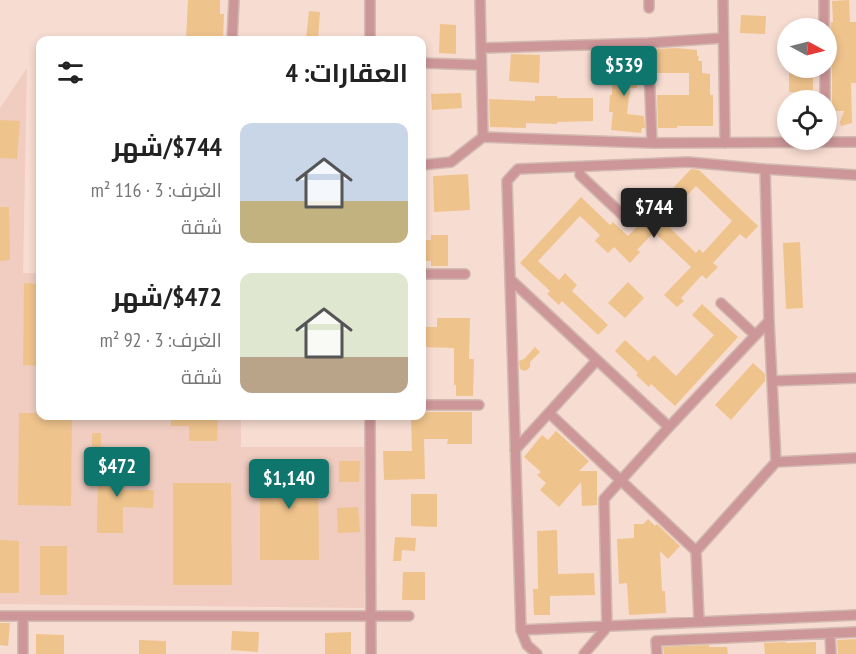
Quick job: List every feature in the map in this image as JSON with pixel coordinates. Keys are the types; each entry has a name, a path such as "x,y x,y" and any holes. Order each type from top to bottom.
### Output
{"street":[{"path":"232,36 234,0"},
{"path":"370,0 370,36"},
{"path":"480,0 483,137"},
{"path":"723,0 725,142"},
{"path":"824,0 824,18"},
{"path":"481,48 648,43 723,38"},
{"path":"648,43 652,143"},
{"path":"426,63 481,64"},
{"path":"426,165 451,162 483,137 652,143 777,141"},
{"path":"837,141 856,142"},
{"path":"537,654 527,650 521,630 507,181 518,169 688,162 856,175"},
{"path":"580,166 580,175 628,220"},
{"path":"696,551 776,462 765,169"},
{"path":"426,274 465,274"},
{"path":"511,280 669,427"},
{"path":"721,303 755,335"},
{"path":"584,654 606,627 604,499 769,321"},
{"path":"515,450 597,360"},
{"path":"772,381 856,378"},
{"path":"426,405 479,405"},
{"path":"549,413 696,551 699,621"},
{"path":"370,420 371,654"},
{"path":"776,462 856,458"},
{"path":"521,630 856,615"},
{"path":"0,616 409,616"},
{"path":"23,616 23,654"},
{"path":"657,654 656,641 856,632"},
{"path":"830,633 831,654"}],"shaded area":[{"path":"27,68 23,273 36,273 36,420 241,420 241,447 366,447 364,608 0,604 0,108"}],"building":[{"path":"188,0 220,0 220,14 224,14 223,36 186,36"},
{"path":"849,0 850,22 856,22 856,83 851,83 852,123 841,126 844,111 837,111 837,90 832,90 832,78 837,78 837,18 833,18 832,1"},
{"path":"309,11 320,12 318,36 306,36"},
{"path":"741,15 766,16 765,34 740,33"},
{"path":"440,24 456,25 456,54 439,53"},
{"path":"655,49 697,50 698,61 702,61 702,73 710,74 713,126 658,128 657,95 689,95 689,73 656,73"},
{"path":"511,54 540,55 539,83 509,81"},
{"path":"612,60 637,60 637,88 630,88 627,114 644,116 645,128 642,128 641,133 611,130 613,112 609,112 610,95 612,95"},
{"path":"789,78 813,78 813,90 789,90"},
{"path":"461,93 462,108 432,110 431,94"},
{"path":"535,96 593,98 593,121 557,122 557,124 526,123 526,128 490,127 489,99 535,101"},
{"path":"0,120 20,121 17,159 0,158"},
{"path":"691,169 699,170 758,226 746,239 740,234 713,263 718,267 706,279 702,275 681,298 684,301 677,307 664,295 691,267 654,232 637,250 640,252 630,263 614,247 608,253 595,241 600,235 580,216 538,261 559,280 565,273 577,285 572,291 608,325 598,335 562,301 559,305 547,294 550,291 520,263 581,197 610,225 613,222 628,236","holes":["696,186 732,221 703,253 699,249 696,253 670,228 673,225 666,218"]},
{"path":"468,174 470,210 434,212 433,176"},
{"path":"0,207 9,207 10,260 0,261"},
{"path":"431,235 448,235 448,266 431,266 431,261 426,261 426,240 431,240"},
{"path":"800,242 803,308 786,309 783,243"},
{"path":"628,282 644,298 625,318 608,303"},
{"path":"24,283 36,284 36,366 23,365"},
{"path":"702,304 738,337 675,406 651,384 649,387 615,351 625,340 648,361 654,355 676,376 714,335 692,315"},
{"path":"437,318 470,318 469,359 474,359 473,396 456,396 454,348 426,347 426,327 437,327"},
{"path":"535,347 540,352 530,362 530,367 524,371 520,369 519,361"},
{"path":"753,363 765,374 765,381 731,420 715,405"},
{"path":"426,412 472,412 472,444 447,444 448,439 424,439 425,479 384,480 383,451 412,451 411,420 426,420"},
{"path":"19,413 36,413 36,420 72,420 71,506 18,505"},
{"path":"171,420 218,420 217,441 189,441 189,426 171,426"},
{"path":"556,431 589,461 579,471 597,471 597,505 582,506 581,482 559,507 540,490 546,483 537,475 541,472 524,457 542,435 548,440"},
{"path":"92,433 101,433 101,453 92,453"},
{"path":"318,459 319,560 260,560 260,460"},
{"path":"339,461 360,461 359,482 339,482"},
{"path":"98,463 124,463 124,490 154,490 153,508 123,507 123,533 97,533"},
{"path":"173,483 231,483 232,585 173,585"},
{"path":"411,494 437,494 437,527 411,526"},
{"path":"358,507 360,532 338,533 337,508"},
{"path":"648,519 655,526 657,524 680,546 668,559 660,551 662,591 665,591 666,613 629,615 627,583 619,584 617,539 634,538 634,524 643,524"},
{"path":"557,530 558,574 594,573 595,595 550,596 550,615 534,615 533,589 538,589 537,531"},
{"path":"395,537 416,538 415,551 402,550 401,561 393,561"},
{"path":"0,540 19,541 19,593 0,593"},
{"path":"40,546 67,546 67,595 40,595"},
{"path":"403,572 425,572 425,600 402,600"},
{"path":"0,623 10,623 8,646 0,645"},
{"path":"232,631 259,632 258,652 231,650"},
{"path":"351,632 351,654 325,654 325,633"},
{"path":"36,634 64,635 64,654 36,654"},
{"path":"856,639 856,654 838,654 837,640"},
{"path":"139,640 166,641 166,654 139,654"},
{"path":"816,642 816,654 765,654 764,643"},
{"path":"709,645 709,647 727,647 728,654 664,654 663,647"}]}
